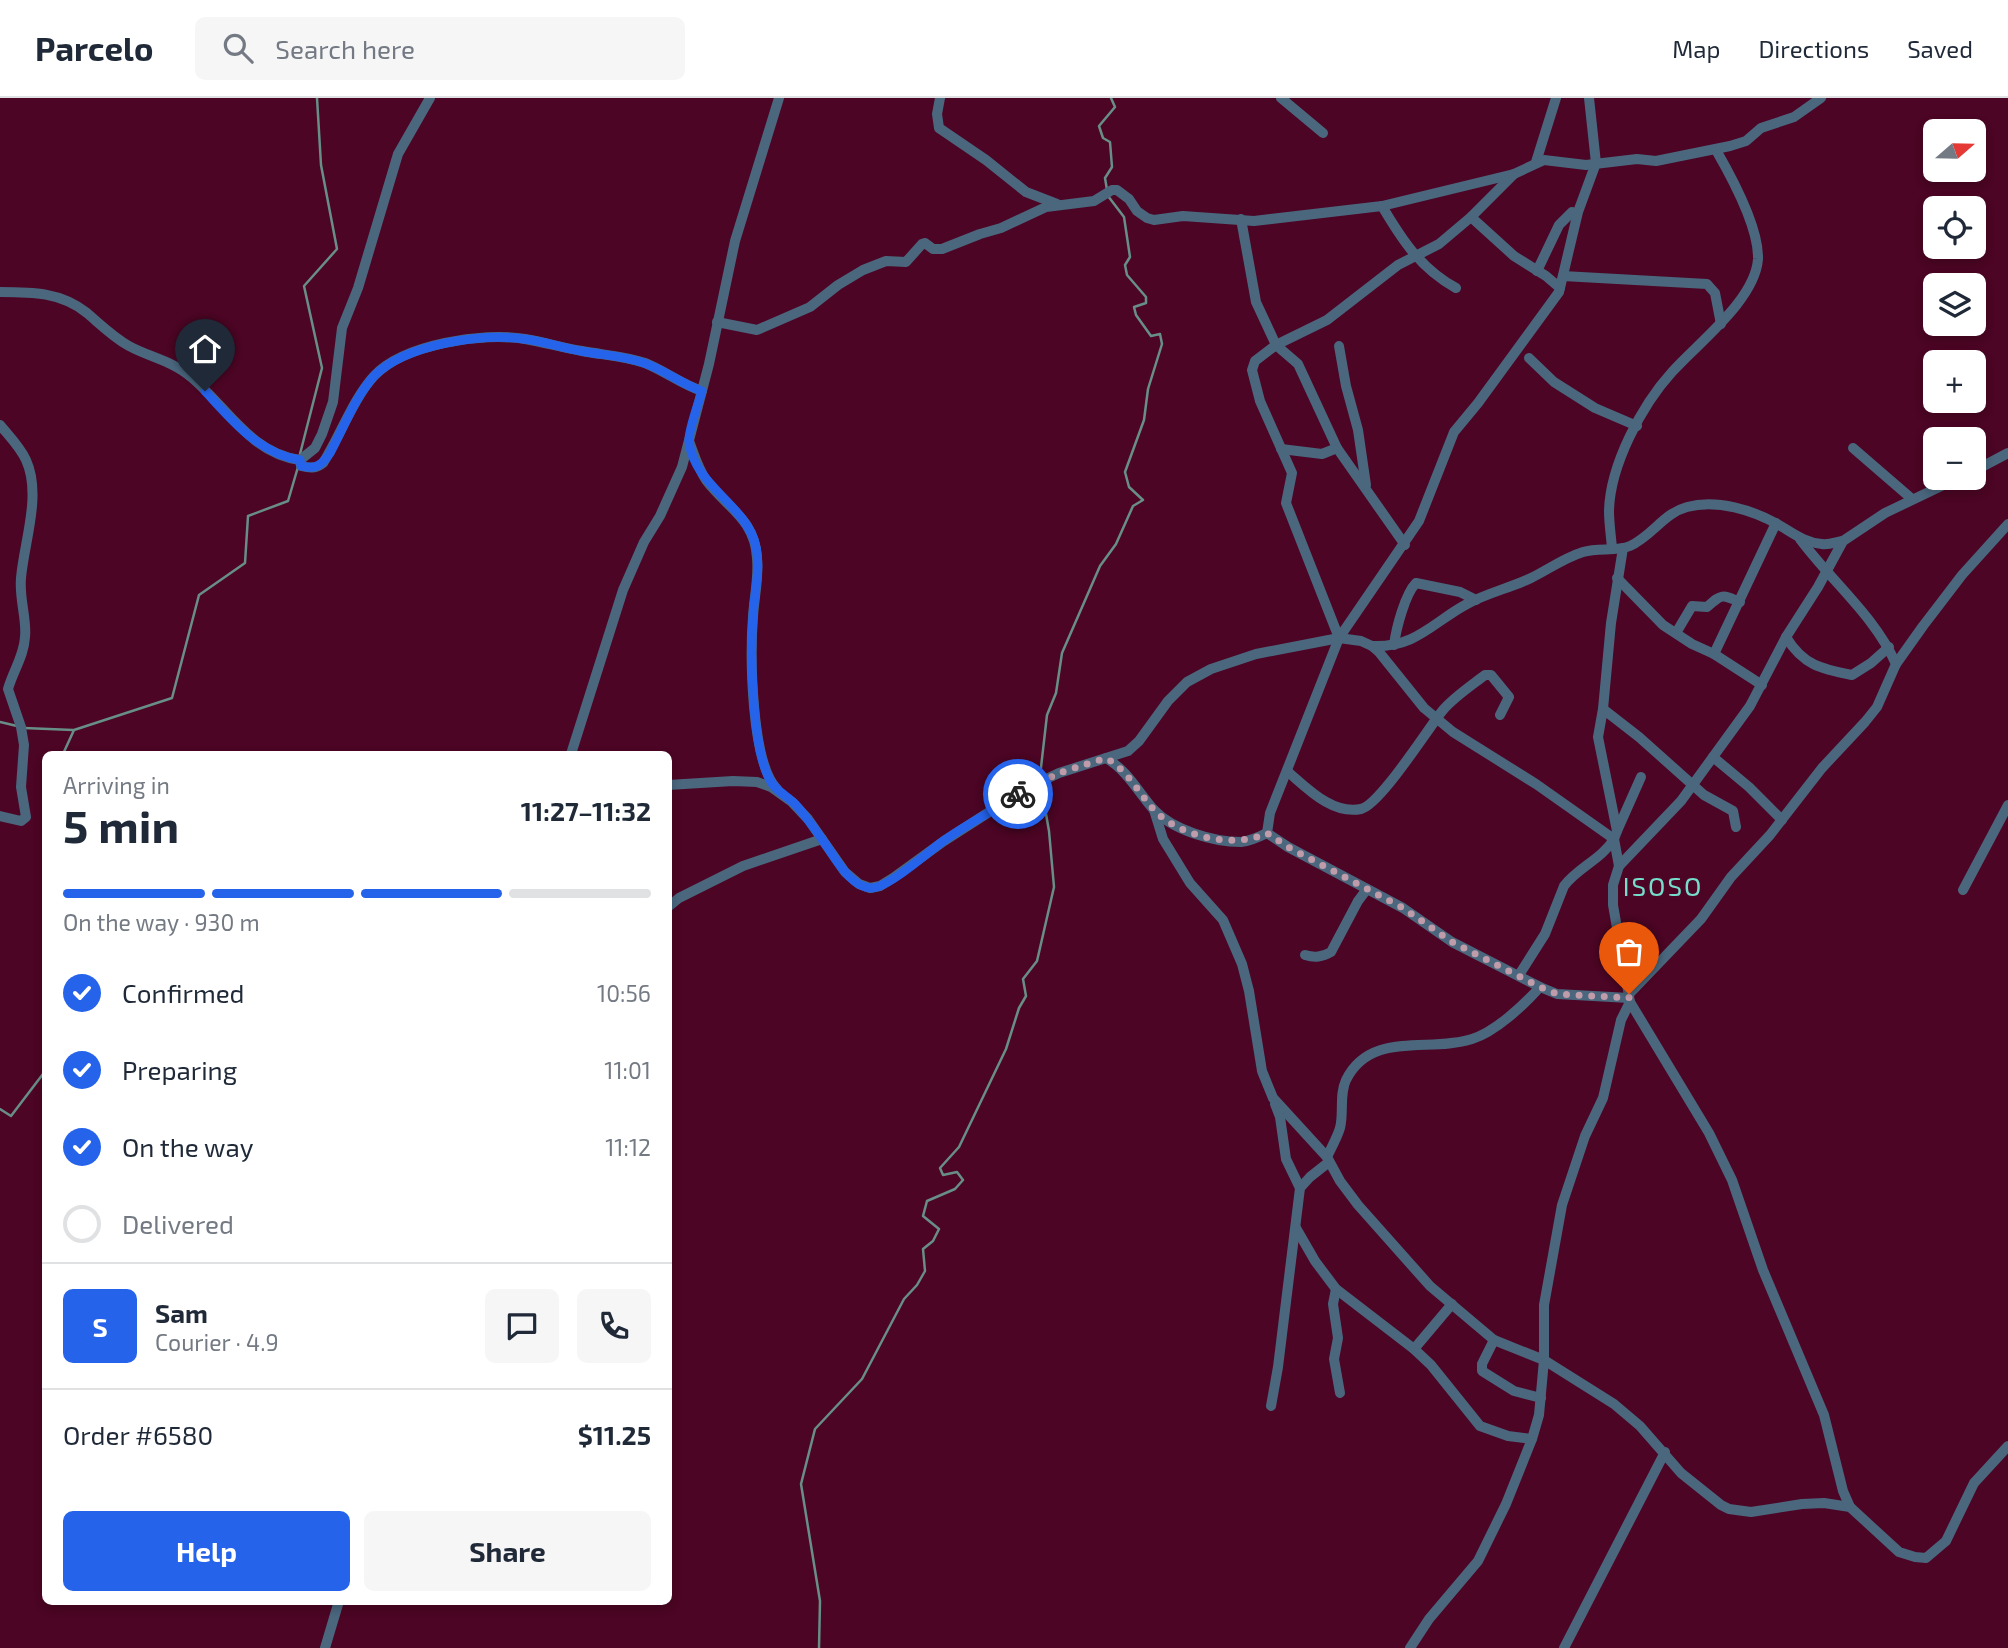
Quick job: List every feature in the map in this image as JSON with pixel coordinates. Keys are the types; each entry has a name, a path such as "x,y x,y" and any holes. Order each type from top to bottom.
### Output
{"street":[{"path":"0,292 34,292 67,300 131,347 172,364 191,377 231,419 270,452 300,460 315,448 323,434 333,402 342,328 358,288 398,154 430,98"},
{"path":"572,751 616,606 644,542 660,516 677,479 702,391 735,241 779,98"},
{"path":"940,98 937,114 939,128 1026,192 1058,204"},
{"path":"1281,98 1322,133"},
{"path":"1536,162 1556,98"},
{"path":"1267,833 1270,813 1339,638 1419,521 1454,432 1478,403 1561,282 1578,212 1596,163 1588,98"},
{"path":"717,322 750,330 763,328 810,307 863,270 886,261 906,262 922,244 926,243 933,249 942,249 1002,228 1038,210 1058,204 1094,201 1112,190 1117,190 1129,199 1138,211 1154,220 1183,216 1275,220 1382,206 1514,174 1536,162 1551,160 1586,165 1637,159 1670,160 1700,151 1716,150 1746,141 1761,128 1794,117 1821,98"},
{"path":"1716,150 1749,217 1758,256 1754,279 1721,324 1665,380 1647,406 1622,457 1611,491 1609,512 1617,548 1617,578 1598,737 1619,866 1613,885 1613,905 1629,998 1693,1105 1728,1171 1762,1270 1824,1415 1843,1491 1850,1507 1899,1552 1915,1558 1926,1558 1946,1541 1974,1483 2008,1446"},
{"path":"1339,638 1286,503 1292,473 1260,401 1252,370 1255,361 1276,345 1327,320 1384,274 1439,244 1514,174"},
{"path":"1382,206 1406,247 1437,278 1456,288"},
{"path":"1536,271 1559,225 1572,212"},
{"path":"1471,217 1514,256 1536,271 1561,282 1707,284 1715,293 1721,324"},
{"path":"1241,219 1256,302 1276,345 1298,364 1338,448 1405,545"},
{"path":"300,460 301,466 307,467 323,463 366,387 384,367 420,351 464,340 525,339 576,351 635,360 702,391"},
{"path":"1339,346 1358,430 1367,491"},
{"path":"1529,358 1554,382 1595,408 1637,426"},
{"path":"0,425 25,457 31,486 30,531 20,580 26,638 8,689 22,727 24,745 20,787 26,817 21,821 0,816"},
{"path":"689,441 707,481 746,523 756,548 758,561 752,622 755,709 765,767 769,779 782,794"},
{"path":"1281,449 1322,454 1338,448"},
{"path":"1853,448 1912,499"},
{"path":"1986,465 2008,453"},
{"path":"1800,539 1825,545 1843,541 1885,513 1932,490"},
{"path":"1372,646 1394,645 1432,629 1476,600 1530,579 1570,556 1637,543 1679,510 1700,505 1744,510 1776,523 1800,539 1867,616 1889,648 1896,664"},
{"path":"1714,654 1776,523"},
{"path":"1410,1648 1429,1619 1478,1561 1506,1504 1532,1439 1541,1398 1544,1305 1562,1205 1585,1136 1603,1098 1621,1020 1629,998 1701,919 1731,877 1877,707 1896,664 1962,575 2008,524"},
{"path":"1619,866 1666,819 1713,757 1762,685 1786,637 1843,541"},
{"path":"1617,578 1663,625 1762,685"},
{"path":"1394,645 1406,603 1416,583 1461,592 1476,600"},
{"path":"1676,633 1692,606 1707,607 1716,597 1721,596 1740,601"},
{"path":"1786,637 1795,652 1807,662 1828,671 1852,676 1889,648"},
{"path":"672,785 757,782 782,794 793,802 845,872 859,884 870,888 880,886 943,841 1025,789 1059,773 1128,751 1187,682 1211,669 1256,654 1339,638 1361,641 1372,646 1424,708 1453,732 1615,835"},
{"path":"1287,771 1314,794 1340,808 1363,809 1374,800 1444,709 1485,675 1491,675 1509,697 1500,715"},
{"path":"1603,709 1714,802 1732,811 1736,827"},
{"path":"1713,757 1749,787 1782,820"},
{"path":"1106,758 1133,782 1161,817 1183,828 1216,838 1242,842 1267,833"},
{"path":"1519,975 1552,922 1564,886 1589,866 1615,835 1641,777"},
{"path":"1963,890 2008,805"},
{"path":"1154,810 1163,839 1190,883 1223,920 1242,964 1251,999 1262,1071 1280,1117 1286,1159 1300,1188 1271,1406"},
{"path":"1267,833 1280,843 1421,918 1452,942 1540,987 1557,994 1629,998"},
{"path":"672,903 743,866 822,839"},
{"path":"1305,955 1324,956 1331,952 1367,889"},
{"path":"1300,1188 1328,1160 1340,1126 1345,1082 1364,1058 1391,1046 1457,1044 1476,1038 1518,1009 1540,987"},
{"path":"1273,1098 1328,1160 1358,1205 1430,1286 1494,1340 1544,1360 1614,1404 1640,1426 1681,1473 1702,1491 1730,1509 1769,1511 1802,1504 1825,1503 1850,1507"},
{"path":"1296,1228 1315,1261 1336,1289 1431,1365 1480,1426 1508,1436 1532,1439"},
{"path":"1336,1289 1333,1304 1338,1338 1334,1359 1340,1393"},
{"path":"1414,1349 1452,1304"},
{"path":"1494,1340 1482,1364 1482,1371 1514,1391 1541,1398"},
{"path":"1564,1648 1665,1452"},
{"path":"325,1648 338,1605"}],"waterway":[{"path":"300,454 322,368 304,286 337,249 321,165 317,98"},
{"path":"1107,190 1105,178 1112,167 1110,142 1103,138 1099,126 1115,107 1111,98"},
{"path":"1040,776 1047,715 1056,693 1062,653 1100,566 1116,544 1133,506 1143,500 1129,487 1125,472 1144,420 1148,389 1162,344 1160,334 1151,336 1136,315 1134,307 1146,303 1146,297 1127,275 1125,265 1130,257 1124,217 1108,196"},
{"path":"64,751 74,730 172,698 199,595 245,563 248,516 288,501 298,467"},
{"path":"0,722 17,726"},
{"path":"24,728 73,730"},
{"path":"819,1648 820,1601 801,1484 815,1429 862,1379 904,1299 925,1271 923,1249 933,1241 939,1229 923,1216 927,1201 955,1189 963,1180 957,1172 943,1175 940,1168 959,1147 1006,1049 1019,1008 1026,996 1023,979 1037,961 1054,887 1049,831 1041,786"},
{"path":"0,1109 11,1116 42,1075"}],"way so far":[{"path":"1018,794 1059,773 1106,758 1133,782 1161,817 1183,828 1198,834 1242,842 1267,833 1273,839 1421,918 1452,942 1557,994 1629,998 1629,994"}],"district":[{"name":"ISOSO","path":"1663,887"}],"route":[{"path":"205,391 250,437 270,452 300,460 301,466 315,467 320,466 330,453 373,376 397,360 442,344 485,338 525,339 635,360 702,391 689,441 700,470 746,523 756,548 758,561 752,622 755,709 762,757 774,786 808,819 845,872 859,884 870,888 880,886 893,878 943,841 1018,794"}]}
